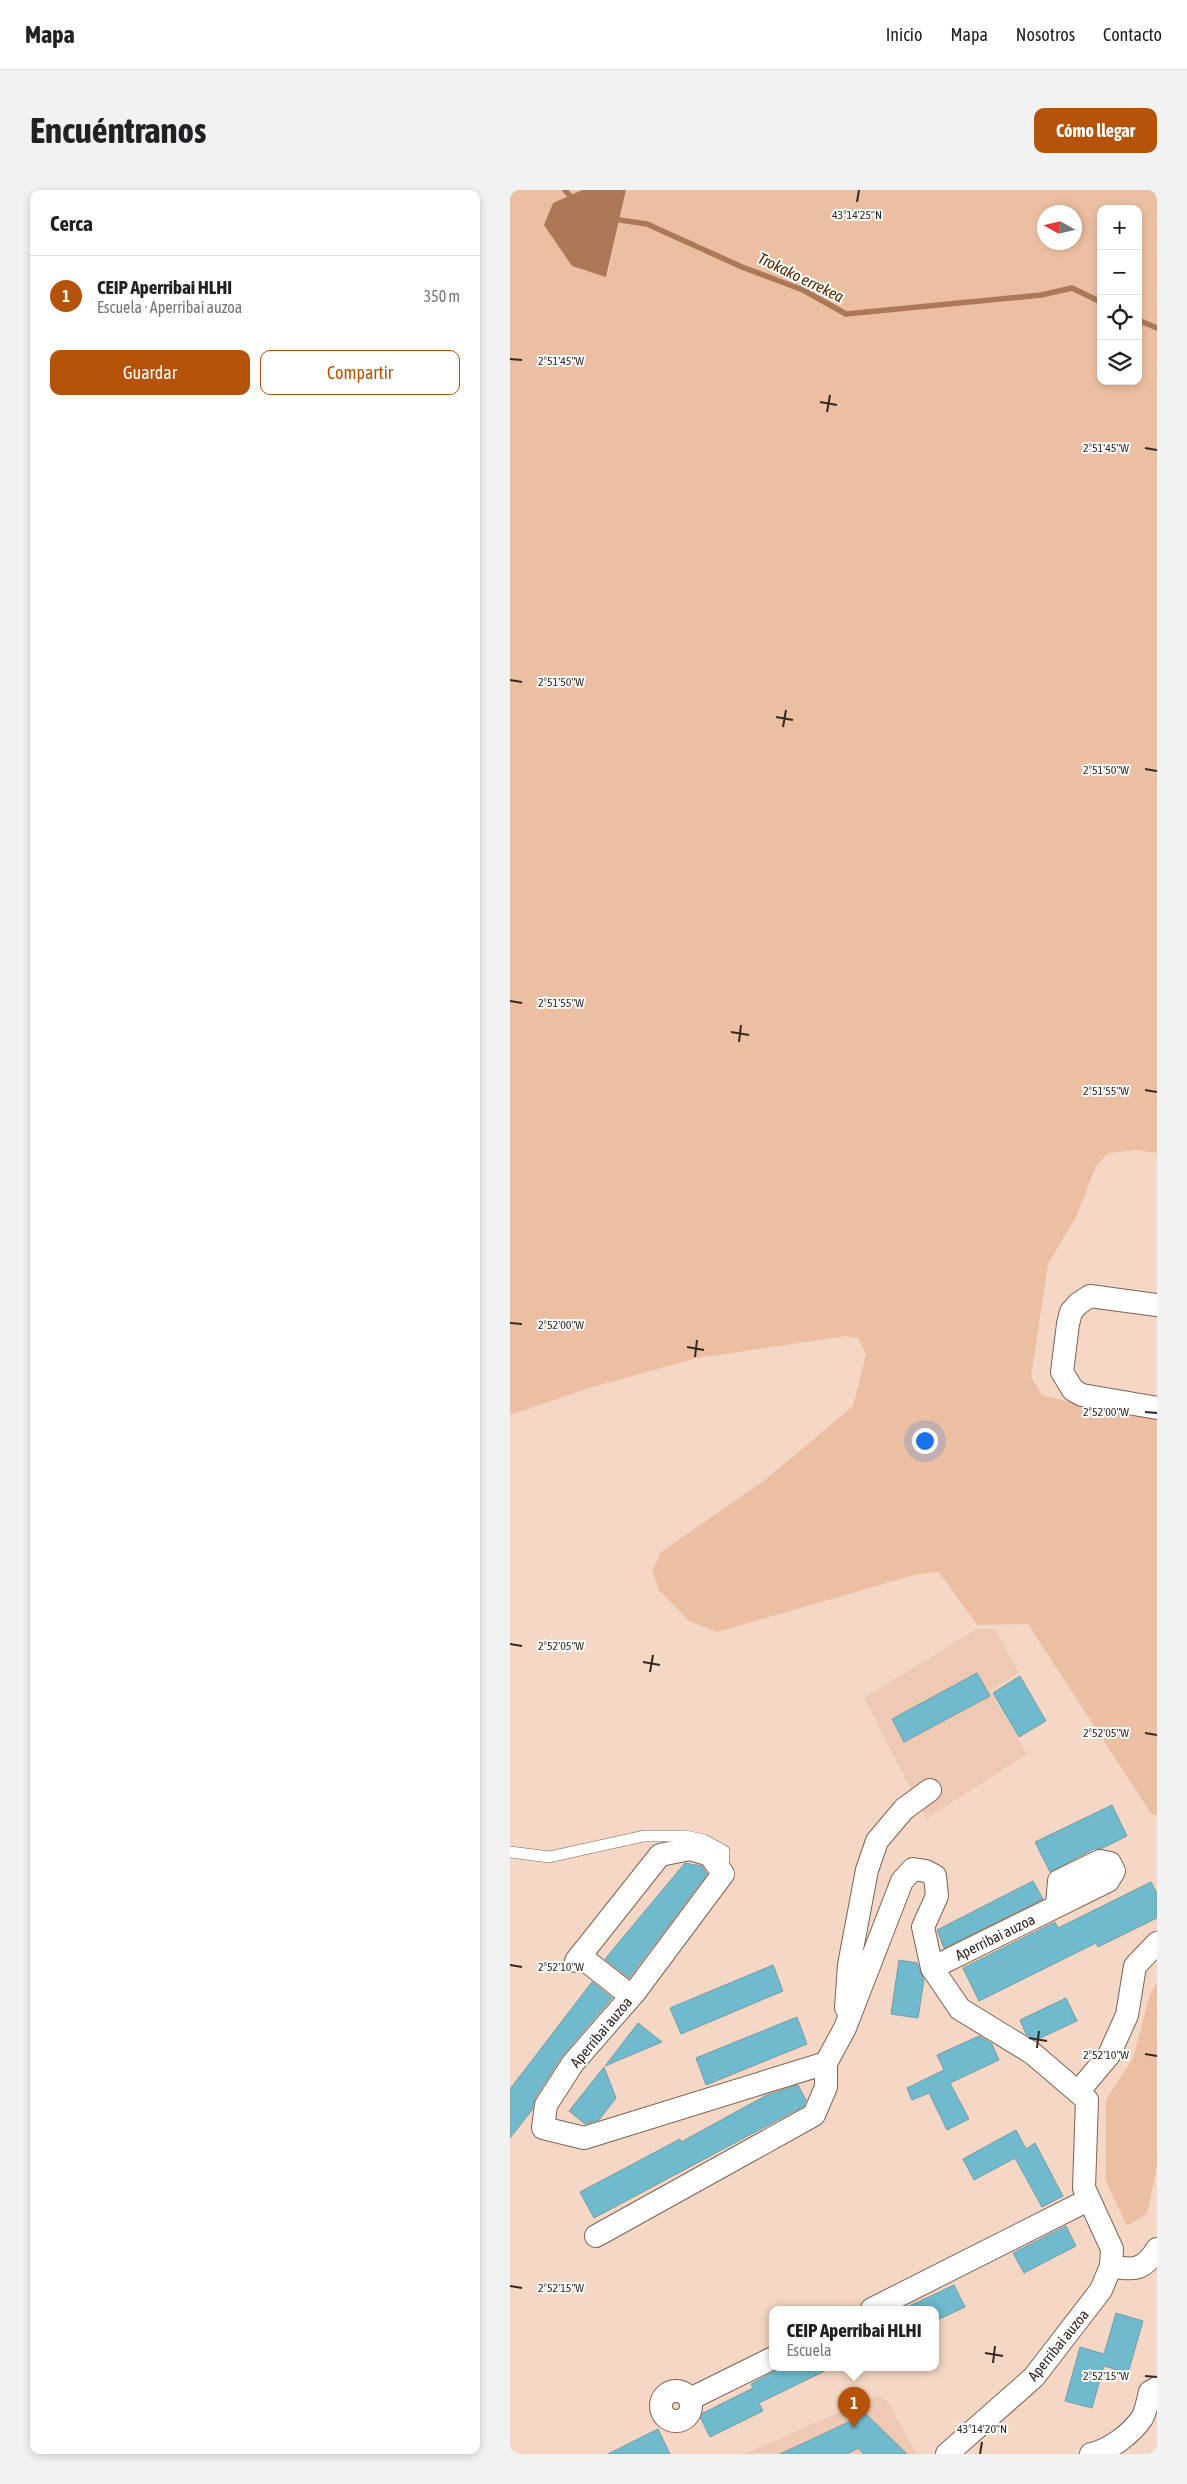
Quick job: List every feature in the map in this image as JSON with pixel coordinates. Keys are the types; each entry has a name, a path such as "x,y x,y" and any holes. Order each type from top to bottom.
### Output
{"street":[{"path":"1157,1304 1090,1296 1078,1304 1071,1312 1068,1324 1062,1372 1073,1390 1082,1395 1157,1408"},
{"name":"Aperribai auzoa","path":"845,2028 849,1965 867,1870 877,1841 904,1809 924,1794"},
{"path":"631,1996 578,1958 660,1855 690,1849 710,1855 723,1874"},
{"name":"Aperribai auzoa","path":"596,2236 814,2116 826,2087 826,2063 845,2028 902,1881 913,1869 926,1871 936,1876 937,1896 923,1927 932,1968 960,2009 1032,2053 1087,2100 1084,2188 1112,2249 1111,2266 1101,2290 1034,2377 948,2454"},
{"name":"Aperribai auzoa","path":"723,1874 631,1996 572,2063 546,2105 543,2128 584,2138 826,2063"},
{"name":"Aperribai auzoa","path":"932,1968 1057,1906"},
{"path":"1078,2092 1109,2055 1127,2015 1135,1966 1157,1943"},
{"path":"878,2306 1088,2200"},
{"path":"1111,2266 1130,2270 1149,2262 1157,2249"},
{"path":"690,2399 769,2360"},
{"path":"1091,2454 1119,2440 1136,2425 1143,2416 1150,2392 1157,2388"}],"lane":[{"path":"510,1852 549,1857 644,1836 684,1836 704,1840 724,1851 723,1874"}],"shaded area":[{"path":"510,190 582,190 553,203 607,277 626,190 1157,190 1157,1153 1136,1150 1108,1153 1096,1166 1077,1215 1048,1264 1031,1377 1042,1395 1117,1414 1157,1419 1157,1815 1152,1815 1028,1624 977,1625 939,1572 918,1574 717,1632 689,1621 659,1590 652,1571 661,1552 765,1480 853,1406 866,1354 858,1338 847,1336 697,1358 589,1388 510,1415"},
{"path":"582,190 626,190 606,277 572,266 544,225 553,203"},
{"path":"977,1629 995,1629 1019,1673 990,1691 1027,1754 926,1819 864,1698"},
{"path":"1157,1983 1157,2165 1147,2214 1127,2226 1106,2181 1106,2100 1133,2058 1150,1994"},
{"path":"877,2396 888,2402 917,2454 744,2454"}],"building":[{"path":"977,1673 990,1696 904,1742 892,1719"},
{"path":"1020,1676 1046,1721 1019,1737 993,1693"},
{"path":"1112,1805 1127,1836 1103,1848 1094,1849 1050,1872 1035,1842"},
{"path":"685,1863 702,1866 707,1874 629,1978 605,1959"},
{"path":"1033,1881 1043,1899 944,1948 937,1930"},
{"path":"1151,1882 1157,1893 1157,1918 1098,1947 1096,1943 979,2001 963,1968 1055,1922 1058,1928"},
{"path":"899,1960 917,1963 924,1980 918,2018 891,2014"},
{"path":"773,1965 783,1991 681,2034 670,2008"},
{"path":"592,1982 612,1998 562,2056 535,2098 532,2110 510,2138 510,2089"},
{"path":"1066,1998 1077,2021 1036,2040 1026,2034 1020,2020"},
{"path":"797,2017 807,2044 706,2085 696,2058"},
{"path":"638,2023 662,2042 605,2066"},
{"path":"979,2036 992,2044 999,2060 950,2083 969,2119 947,2130 929,2093 912,2100 907,2088 944,2070 937,2055"},
{"path":"604,2067 616,2098 599,2120 585,2124 569,2111"},
{"path":"798,2085 806,2100 804,2106 594,2218 580,2192 680,2139 681,2142 765,2096"},
{"path":"1016,2130 1026,2149 1035,2143 1063,2196 1042,2207 1015,2158 974,2180 963,2159"},
{"path":"1066,2226 1076,2246 1024,2273 1013,2253"},
{"path":"954,2285 965,2307 939,2319 939,2306 909,2306"},
{"path":"1116,2313 1143,2321 1128,2373 1104,2366 1092,2408 1065,2401 1080,2347 1104,2354"},
{"path":"775,2371 825,2371 759,2403 763,2411 710,2437 699,2415 753,2388 751,2384"},
{"path":"866,2414 907,2454 864,2454 858,2448 847,2454 780,2454"},
{"path":"658,2429 670,2454 608,2454"}],"waterway":[{"name":"Trokako errekea","path":"565,190 575,202"},
{"name":"Trokako errekea","path":"613,219 647,224 742,267 803,290 846,314 1041,295 1072,288 1097,300"},
{"name":"Trokako errekea","path":"1142,322 1157,328"}],"place":[{"name":"CEIP Aperribai HLHI","path":"854,2428"}]}
